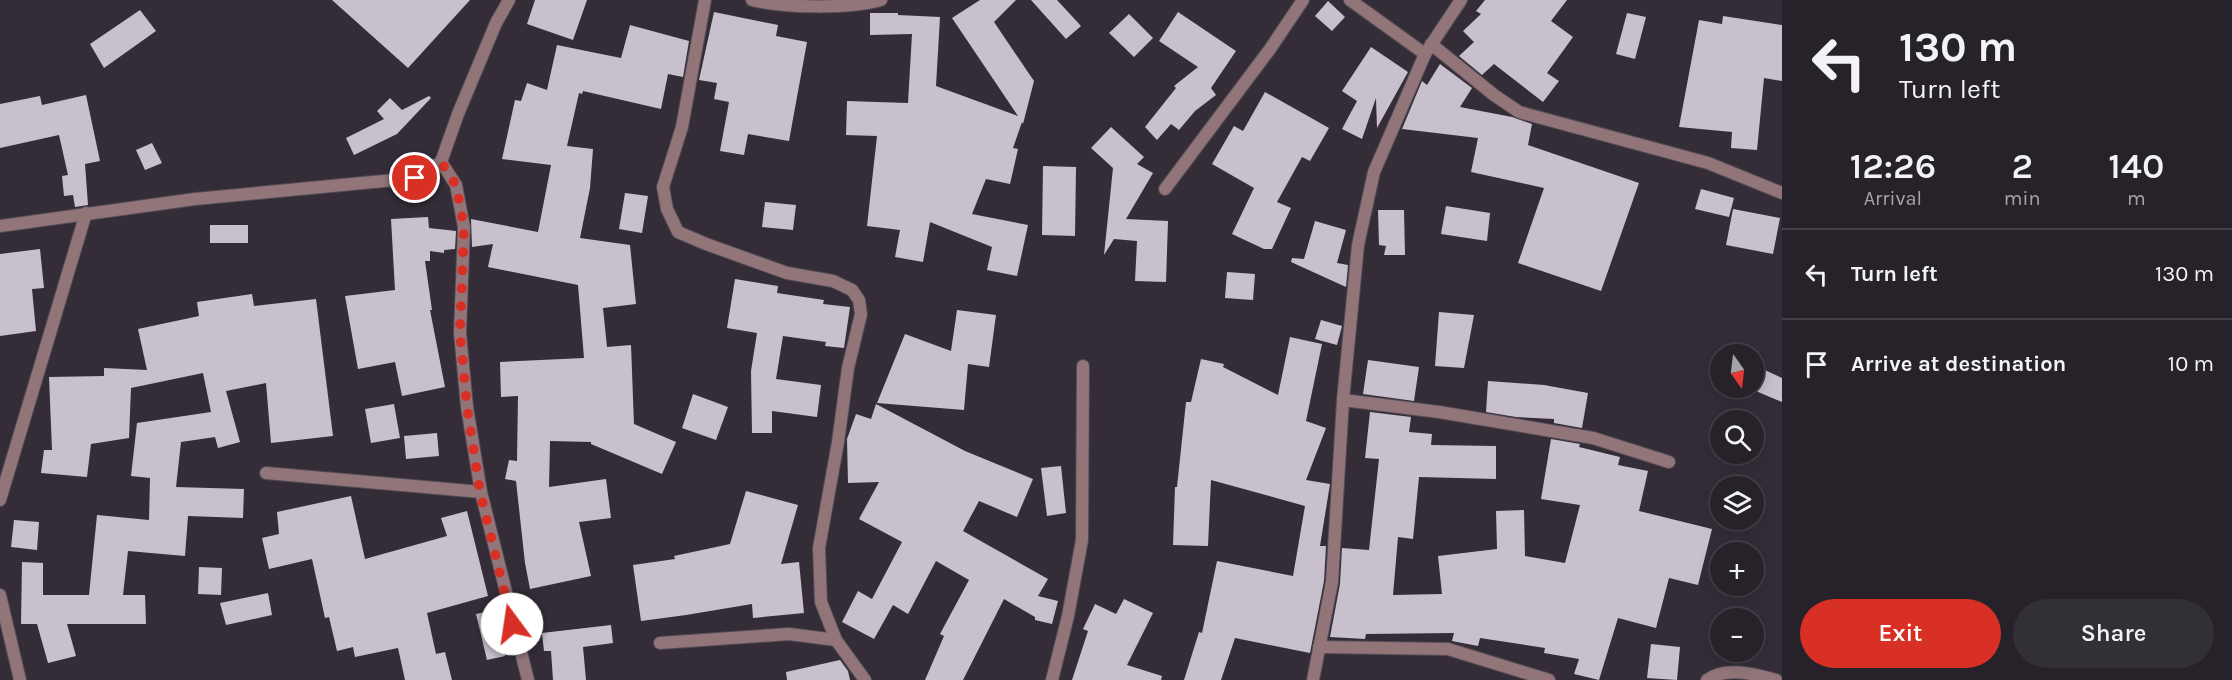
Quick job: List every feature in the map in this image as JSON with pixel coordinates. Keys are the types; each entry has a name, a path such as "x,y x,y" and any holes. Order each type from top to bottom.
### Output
{"street":[{"path":"0,226 195,199 415,178 441,162 484,53 509,0"},
{"path":"705,0 682,126 663,187 667,209 678,232 787,273 833,281 852,290 859,300 861,314 849,368 819,548 822,602 836,640 865,680"},
{"path":"752,0 771,4 860,6 880,0"},
{"path":"1165,189 1270,49 1303,0"},
{"path":"1350,0 1428,49 1520,112 1708,163 1782,192"},
{"path":"1313,680 1332,582 1343,399 1358,245 1374,172 1428,49 1461,0"},
{"path":"441,162 456,185 464,227 460,333 467,407 480,492 528,680"},
{"path":"0,500 86,213"},
{"path":"1052,680 1068,616 1082,540 1083,366"},
{"path":"1343,399 1439,412 1593,438 1669,462"},
{"path":"266,472 480,492"},
{"path":"0,595 20,680"},
{"path":"660,643 789,634 836,640"},
{"path":"1319,647 1448,649 1549,680"},
{"path":"1707,680 1713,675 1749,672 1776,680"}],"building":[{"path":"332,0 470,0 408,68"},
{"path":"535,0 587,0 573,40 527,24"},
{"path":"980,0 1016,0 994,22 1034,81 1023,124 1022,122 1013,148 1018,149 1010,184 986,179 972,214 1028,225 1017,276 987,270 992,247 930,222 923,262 895,257 900,230 867,226 877,136 846,135 847,101 908,103 912,34 870,35 870,13 940,17 936,86 1018,116 952,18"},
{"path":"1031,0 1057,0 1081,26 1066,39"},
{"path":"1485,0 1567,0 1551,21 1573,37 1547,73 1559,81 1543,102 1494,64 1482,75 1459,56 1474,42 1463,31 1481,14 1476,11"},
{"path":"1328,1 1345,17 1332,31 1315,16"},
{"path":"140,10 156,31 104,68 90,44"},
{"path":"714,12 778,25 776,36 807,42 789,141 748,134 744,155 720,151 729,102 714,99 717,83 699,80"},
{"path":"1178,12 1236,51 1211,88 1216,95 1195,111 1179,130 1171,124 1157,140 1145,127 1176,88 1174,86 1198,67 1159,41"},
{"path":"1627,13 1646,17 1635,59 1616,54"},
{"path":"1129,14 1153,38 1134,57 1109,33"},
{"path":"1723,16 1782,25 1782,81 1764,78 1757,150 1731,148 1732,132 1679,127 1699,20 1722,24"},
{"path":"630,25 689,41 683,77 668,74 661,109 583,91 582,94 579,93 567,146 593,149 590,188 580,238 630,245 636,304 603,308 607,347 631,345 634,424 676,442 662,474 591,444 591,442 550,441 549,487 606,479 611,518 579,522 591,576 530,589 516,481 505,479 509,460 517,461 518,396 501,397 500,362 584,358 578,285 488,267 493,244 472,247 471,219 538,232 551,165 502,159 515,100 521,101 527,83 547,90 557,45 621,58"},
{"path":"1371,47 1408,72 1377,128 1376,98 1362,139 1342,129 1357,101 1342,91"},
{"path":"1440,64 1472,88 1460,107 1512,117 1532,124 1528,145 1639,183 1601,291 1518,263 1544,188 1471,172 1478,138 1402,129 1422,81 1427,85"},
{"path":"1265,92 1329,128 1310,161 1302,157 1277,202 1291,208 1272,249 1264,249 1232,234 1254,188 1212,164 1234,126 1243,131"},
{"path":"86,95 100,161 85,164 88,205 75,207 73,195 64,196 62,176 68,175 59,135 0,148 0,104 40,96 42,105"},
{"path":"429,96 431,98 397,134 354,155 346,138 384,119 377,111 390,98 402,110"},
{"path":"1111,127 1144,157 1137,164 1153,173 1126,219 1168,221 1166,282 1135,281 1137,241 1114,239 1104,255 1113,168 1091,148"},
{"path":"152,143 162,163 145,170 136,150"},
{"path":"1043,166 1076,167 1075,236 1042,235"},
{"path":"1701,189 1734,198 1729,217 1695,209"},
{"path":"625,193 648,196 642,233 619,229"},
{"path":"765,202 796,205 793,230 762,227"},
{"path":"1446,206 1490,213 1487,241 1441,234"},
{"path":"1733,209 1780,218 1773,254 1726,245"},
{"path":"1378,210 1404,210 1405,255 1384,255 1386,246 1379,245"},
{"path":"428,217 429,228 456,231 455,249 444,250 444,253 430,251 430,261 425,261 432,310 430,310 445,387 402,396 395,362 358,369 345,296 395,290 391,219"},
{"path":"1315,221 1346,230 1337,263 1348,265 1346,287 1291,262 1292,258 1304,259"},
{"path":"210,225 248,225 248,243 210,243"},
{"path":"40,249 44,288 32,289 36,331 0,336 0,254"},
{"path":"1227,272 1255,274 1253,300 1225,298"},
{"path":"735,279 778,286 777,293 824,300 823,304 850,307 844,348 825,346 826,342 783,336 776,379 821,385 817,417 772,411 772,433 752,433 751,371 757,333 727,328"},
{"path":"252,294 254,306 316,299 333,436 271,443 266,383 226,391 240,442 218,448 215,437 181,442 176,487 244,489 243,518 188,516 185,556 128,551 123,595 145,595 146,624 67,624 76,656 48,663 37,624 21,624 22,562 43,563 43,595 89,595 97,515 149,520 150,478 131,476 137,423 211,412 203,373 131,388 129,438 91,444 87,477 41,473 44,450 52,450 49,377 104,376 104,368 147,370 138,329 199,316 197,302"},
{"path":"957,310 996,315 989,367 968,364 964,410 877,403 905,334 951,351"},
{"path":"1439,312 1474,315 1464,368 1435,366"},
{"path":"1321,320 1342,326 1337,345 1315,339"},
{"path":"1290,337 1322,344 1306,421 1326,428 1306,480 1330,484 1320,546 1326,546 1324,581 1310,653 1235,638 1221,680 1184,680 1199,632 1202,633 1217,561 1293,576 1305,506 1211,480 1208,546 1173,545 1175,487 1177,487 1186,402 1191,402 1201,359 1224,364 1223,367 1278,395"},
{"path":"1368,360 1419,367 1414,401 1363,394"},
{"path":"1764,370 1782,378 1782,402 1764,394"},
{"path":"1488,381 1544,385 1588,393 1582,428 1554,423 1554,419 1516,417 1486,412"},
{"path":"693,394 728,407 716,440 682,428"},
{"path":"394,404 400,438 371,443 365,409"},
{"path":"876,404 965,451 1033,479 1017,517 979,501 963,531 1048,579 1038,596 1058,601 1052,624 1035,620 1035,617 1004,599 963,680 925,680 944,636 940,634 969,580 936,561 908,614 893,605 874,639 842,622 858,591 872,599 902,542 859,519 879,482 848,483 847,439 856,414 871,419"},
{"path":"1370,412 1411,417 1409,432 1432,434 1431,445 1496,446 1496,479 1419,477 1413,539 1398,537 1393,595 1442,594 1438,556 1497,549 1496,511 1524,510 1525,556 1565,563 1580,505 1541,499 1551,439 1580,444 1579,447 1620,457 1618,465 1648,471 1639,511 1712,530 1698,585 1669,578 1656,628 1618,618 1599,680 1574,674 1579,659 1544,653 1545,648 1480,638 1478,646 1452,641 1454,633 1366,634 1365,639 1330,637 1340,584 1342,548 1369,550 1379,459 1365,458"},
{"path":"437,433 439,456 406,459 404,436"},
{"path":"1061,466 1066,513 1047,516 1041,468"},
{"path":"746,491 798,505 781,564 799,562 804,613 753,618 752,604 641,621 633,565 675,559 674,556 730,544"},
{"path":"351,496 365,559 447,536 441,518 467,511 488,596 427,613 436,654 445,652 452,680 405,680 398,648 355,657 353,647 337,651 329,617 325,618 312,559 269,569 262,538 279,534 277,512"},
{"path":"14,520 39,522 37,550 11,547"},
{"path":"199,567 222,568 221,595 198,594"},
{"path":"268,593 272,615 226,625 220,603"},
{"path":"1124,599 1153,613 1127,665 1162,676 1161,680 1072,680 1088,631 1083,629 1095,604 1116,614"},
{"path":"495,610 505,656 487,660 476,614"},
{"path":"611,625 613,643 583,647 586,680 553,680 551,651 544,651 542,633"},
{"path":"1651,644 1680,647 1677,680 1647,678"},
{"path":"840,660 848,671 850,680 787,680 786,672"}],"route":[{"path":"415,178 441,162 456,185 464,227 460,333 467,407 480,492 512,624"}]}
